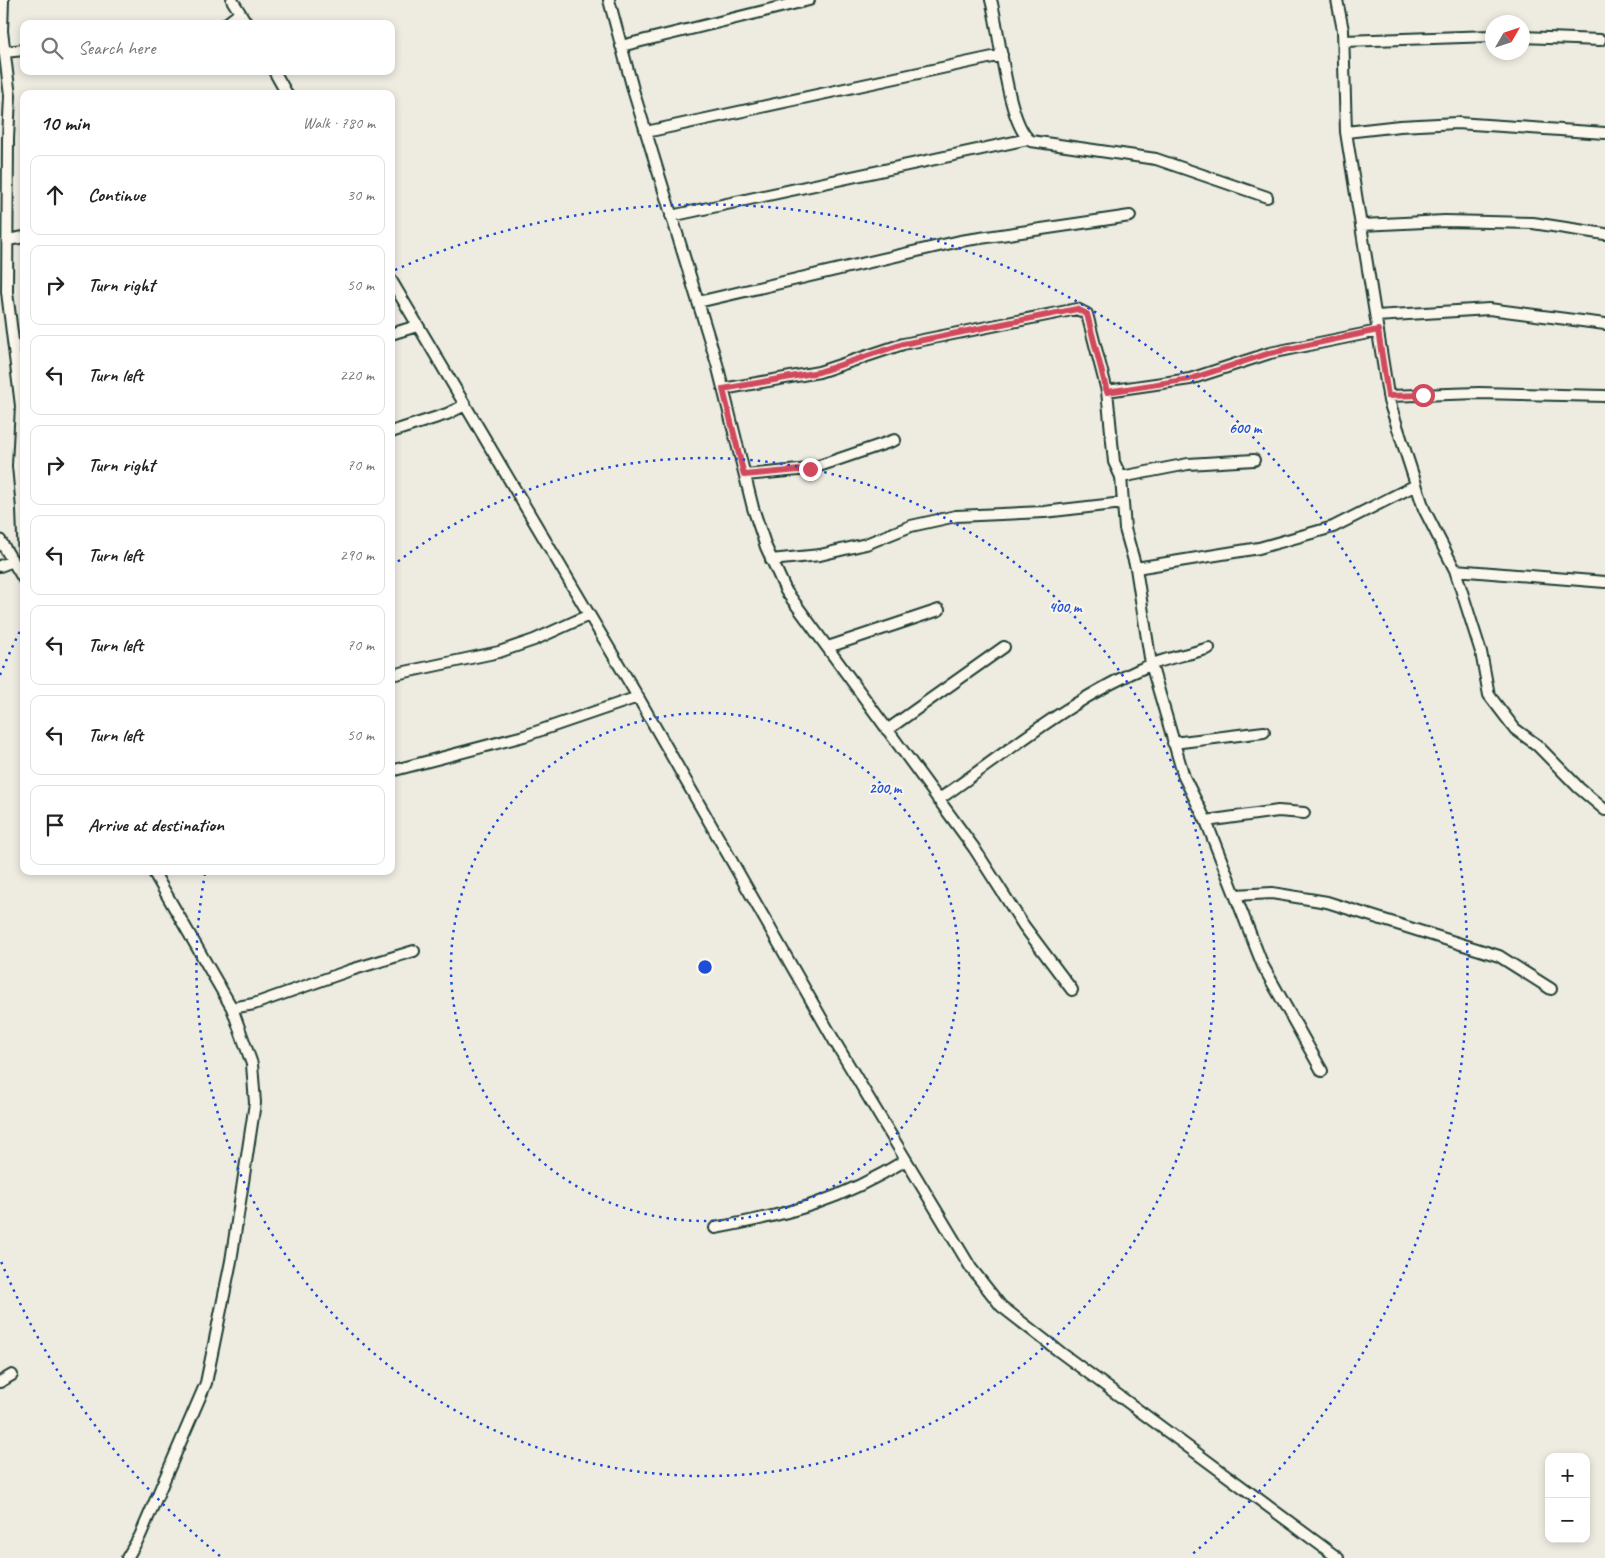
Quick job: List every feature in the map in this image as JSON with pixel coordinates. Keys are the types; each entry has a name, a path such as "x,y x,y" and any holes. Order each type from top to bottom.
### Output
{"street":[{"path":"3,0 4,52 10,96 7,292 20,390"},
{"path":"232,0 244,20"},
{"path":"609,0 646,132 723,389 753,508 771,560 786,591 974,848 1024,926 1072,990"},
{"path":"621,46 808,0"},
{"path":"991,0 1018,125 1028,139"},
{"path":"1337,0 1344,41 1346,132 1388,396 1416,485 1424,509 1455,570 1481,652 1489,695 1515,728 1537,745 1579,788 1605,810"},
{"path":"231,20 240,13"},
{"path":"1344,41 1485,36"},
{"path":"1530,37 1600,40"},
{"path":"4,52 20,50"},
{"path":"646,132 1002,55"},
{"path":"276,75 285,90"},
{"path":"1346,132 1400,126 1457,123 1605,133"},
{"path":"671,216 1028,139 1156,158 1267,197"},
{"path":"698,302 960,240 1130,216"},
{"path":"1362,226 1445,221 1533,224 1605,234"},
{"path":"8,240 20,238"},
{"path":"395,287 638,697 830,1034 971,1268 1001,1306 1060,1352 1338,1558"},
{"path":"723,389 819,372 903,344 1077,309 1087,314 1107,392 1114,462 1121,477 1125,529 1136,568 1152,664 1184,777 1206,821 1263,966 1322,1070"},
{"path":"1376,316 1489,309 1605,324"},
{"path":"395,333 417,326"},
{"path":"1107,392 1190,379 1270,353 1378,330"},
{"path":"1388,396 1479,393 1605,396"},
{"path":"395,431 447,414 465,405"},
{"path":"20,436 18,466 20,483"},
{"path":"744,475 810,469 895,440"},
{"path":"1121,477 1188,464 1254,460"},
{"path":"1136,568 1259,548 1333,527 1416,485"},
{"path":"771,560 820,555 866,544 912,526 956,516 1044,512 1123,503"},
{"path":"0,540 20,573"},
{"path":"0,566 13,561"},
{"path":"1455,570 1605,582"},
{"path":"828,648 939,610"},
{"path":"395,674 499,652 534,640 589,614"},
{"path":"887,730 1004,647"},
{"path":"938,800 1099,691 1152,664 1209,648"},
{"path":"395,770 524,736 638,697"},
{"path":"1174,742 1264,732"},
{"path":"1206,821 1278,811 1304,813"},
{"path":"127,1558 140,1536 206,1383 231,1261 255,1103 252,1064 232,1008 155,875"},
{"path":"1235,895 1272,893 1327,902 1499,956 1551,989"},
{"path":"232,1008 254,1004 351,970 414,952"},
{"path":"716,1228 775,1217 822,1204 874,1180 906,1160"},
{"path":"0,1382 12,1375"}],"route":[{"path":"810,469 744,475 723,389 819,372 856,362 903,344 1077,309 1087,314 1107,392 1190,379 1270,353 1378,330 1388,396 1423,395"}]}
